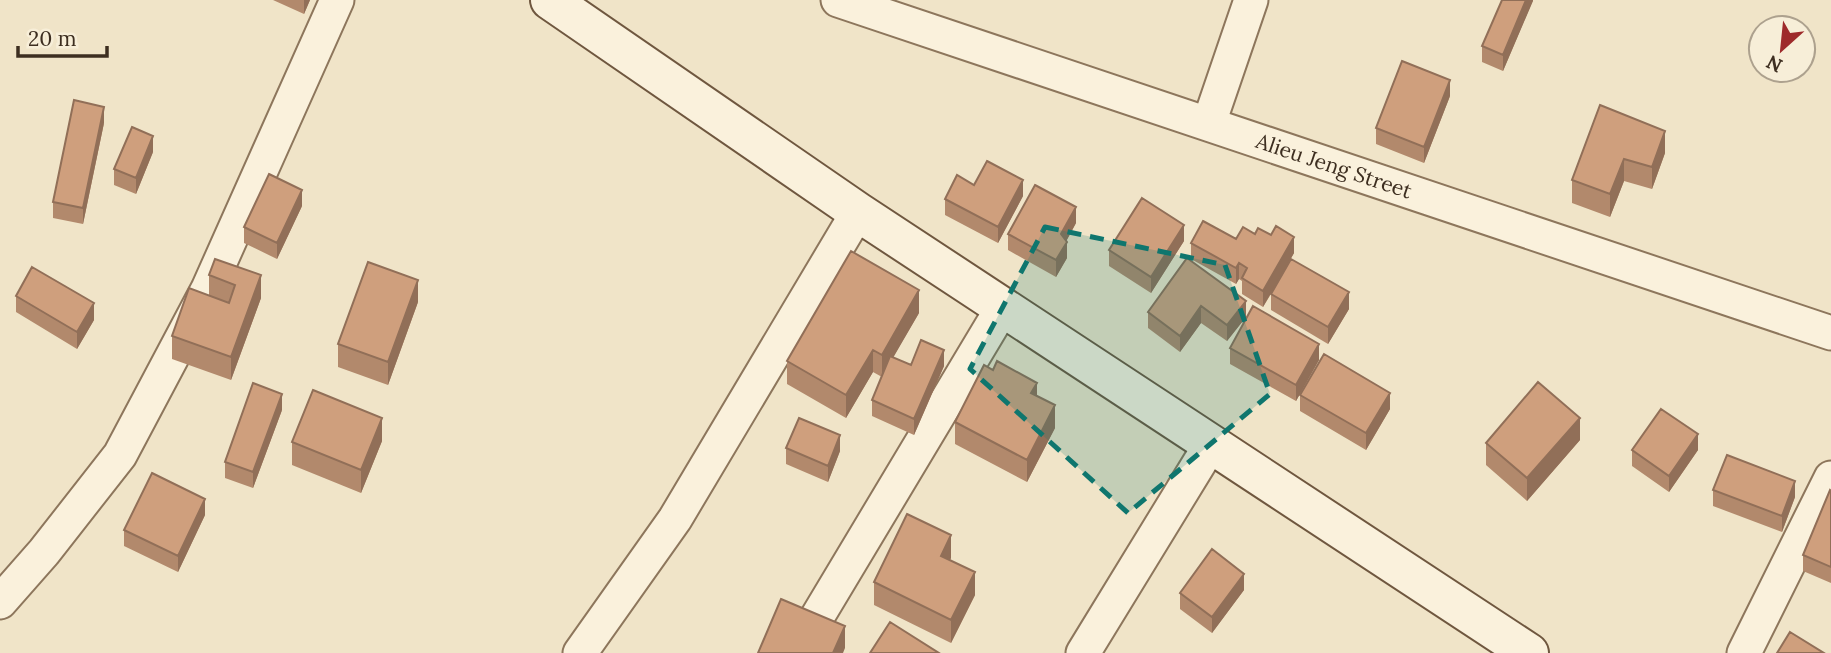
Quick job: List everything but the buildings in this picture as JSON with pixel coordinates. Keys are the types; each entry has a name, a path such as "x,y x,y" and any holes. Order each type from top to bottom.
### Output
{"street":[{"path":"0,602 44,552 120,455 208,289 337,0"},
{"path":"550,0 858,212 1529,653"},
{"name":"Alieu Jeng Street","path":"838,0 1831,333"},
{"path":"1209,123 1251,0"},
{"path":"580,653 675,519 858,212"},
{"path":"813,624 1003,307"},
{"path":"1083,653 1211,444"},
{"path":"1744,653 1831,478"}],"highlighted area":[{"path":"1045,227 1225,265 1270,394 1128,513 970,369"}]}
